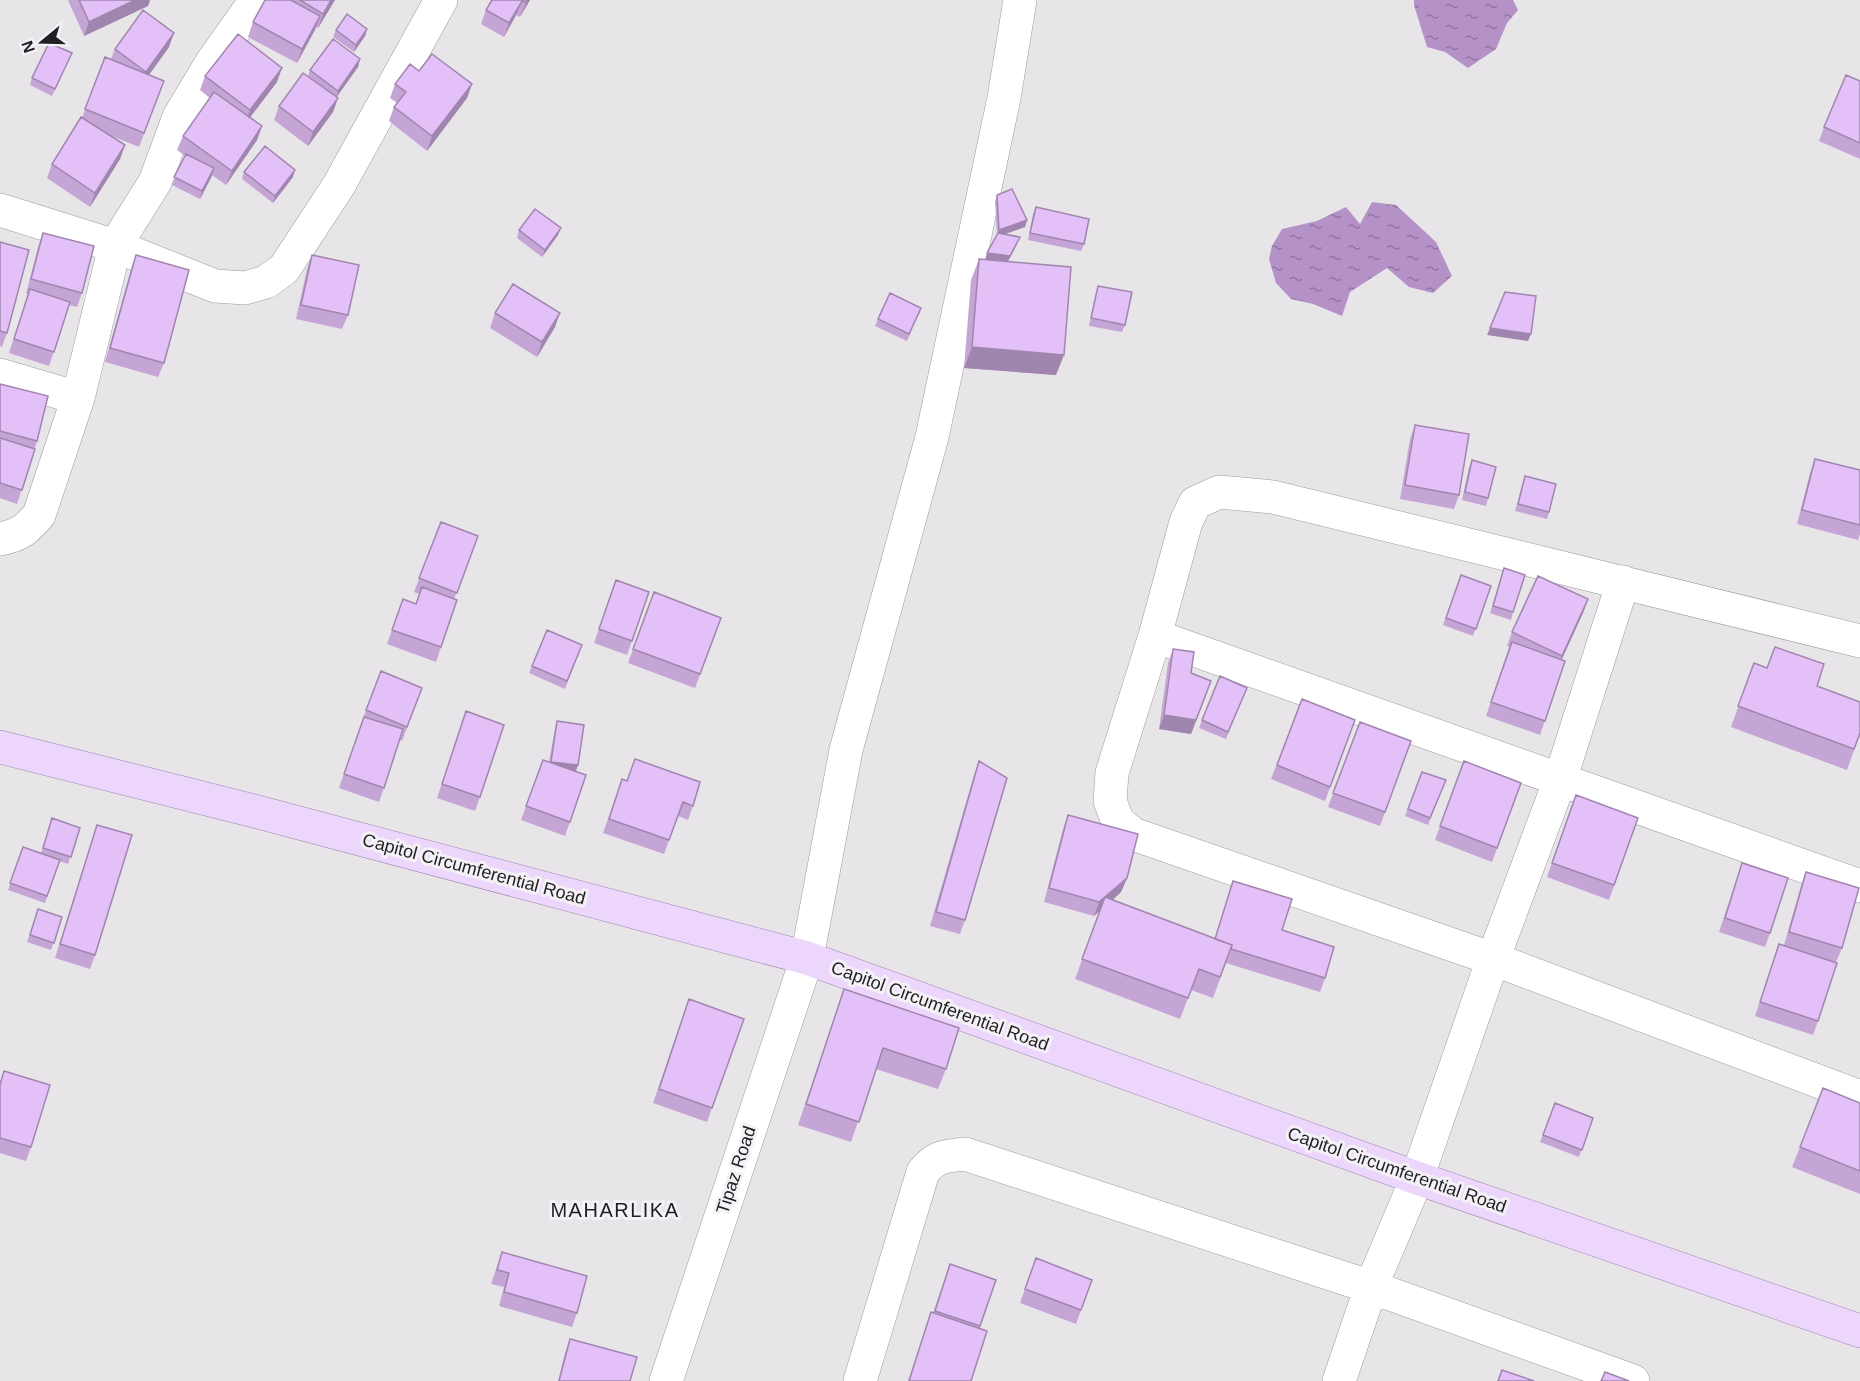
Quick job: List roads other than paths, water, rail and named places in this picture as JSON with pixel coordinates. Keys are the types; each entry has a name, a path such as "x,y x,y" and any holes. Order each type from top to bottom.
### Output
{"main road":[{"name":"Capitol Circumferential Road","path":"0,747 254,810 807,958 1417,1178 1860,1331"}],"street":[{"path":"0,539 17,536 28,528 39,515 78,398 115,246 155,182 179,117 212,62 256,0"},
{"path":"0,210 115,246 215,286 245,288 266,282 284,269 339,186 441,0"},
{"name":"Tipaz Road","path":"666,1381 807,958 846,750 932,437 1004,98 1020,0"},
{"path":"0,375 78,398"},
{"path":"1860,641 1273,497 1219,492 1195,503 1185,522 1155,636 1112,773 1110,801 1118,822 1133,834 1493,959 1860,1097"},
{"path":"1339,1381 1371,1287 1417,1178 1493,959 1560,780 1623,582"},
{"path":"1155,636 1860,886"},
{"path":"860,1381 923,1172 932,1161 965,1154 1371,1287 1633,1381"}],"water":[{"path":"1414,0 1513,0 1518,10 1507,23 1496,49 1468,68 1445,52 1427,47"},
{"path":"1372,202 1396,205 1436,242 1452,276 1433,293 1409,287 1387,268 1350,292 1342,316 1313,304 1291,299 1276,283 1269,259 1272,246 1282,229 1317,221 1346,207 1360,224"}],"district":[{"name":"MAHARLIKA","path":"615,1210"}]}
